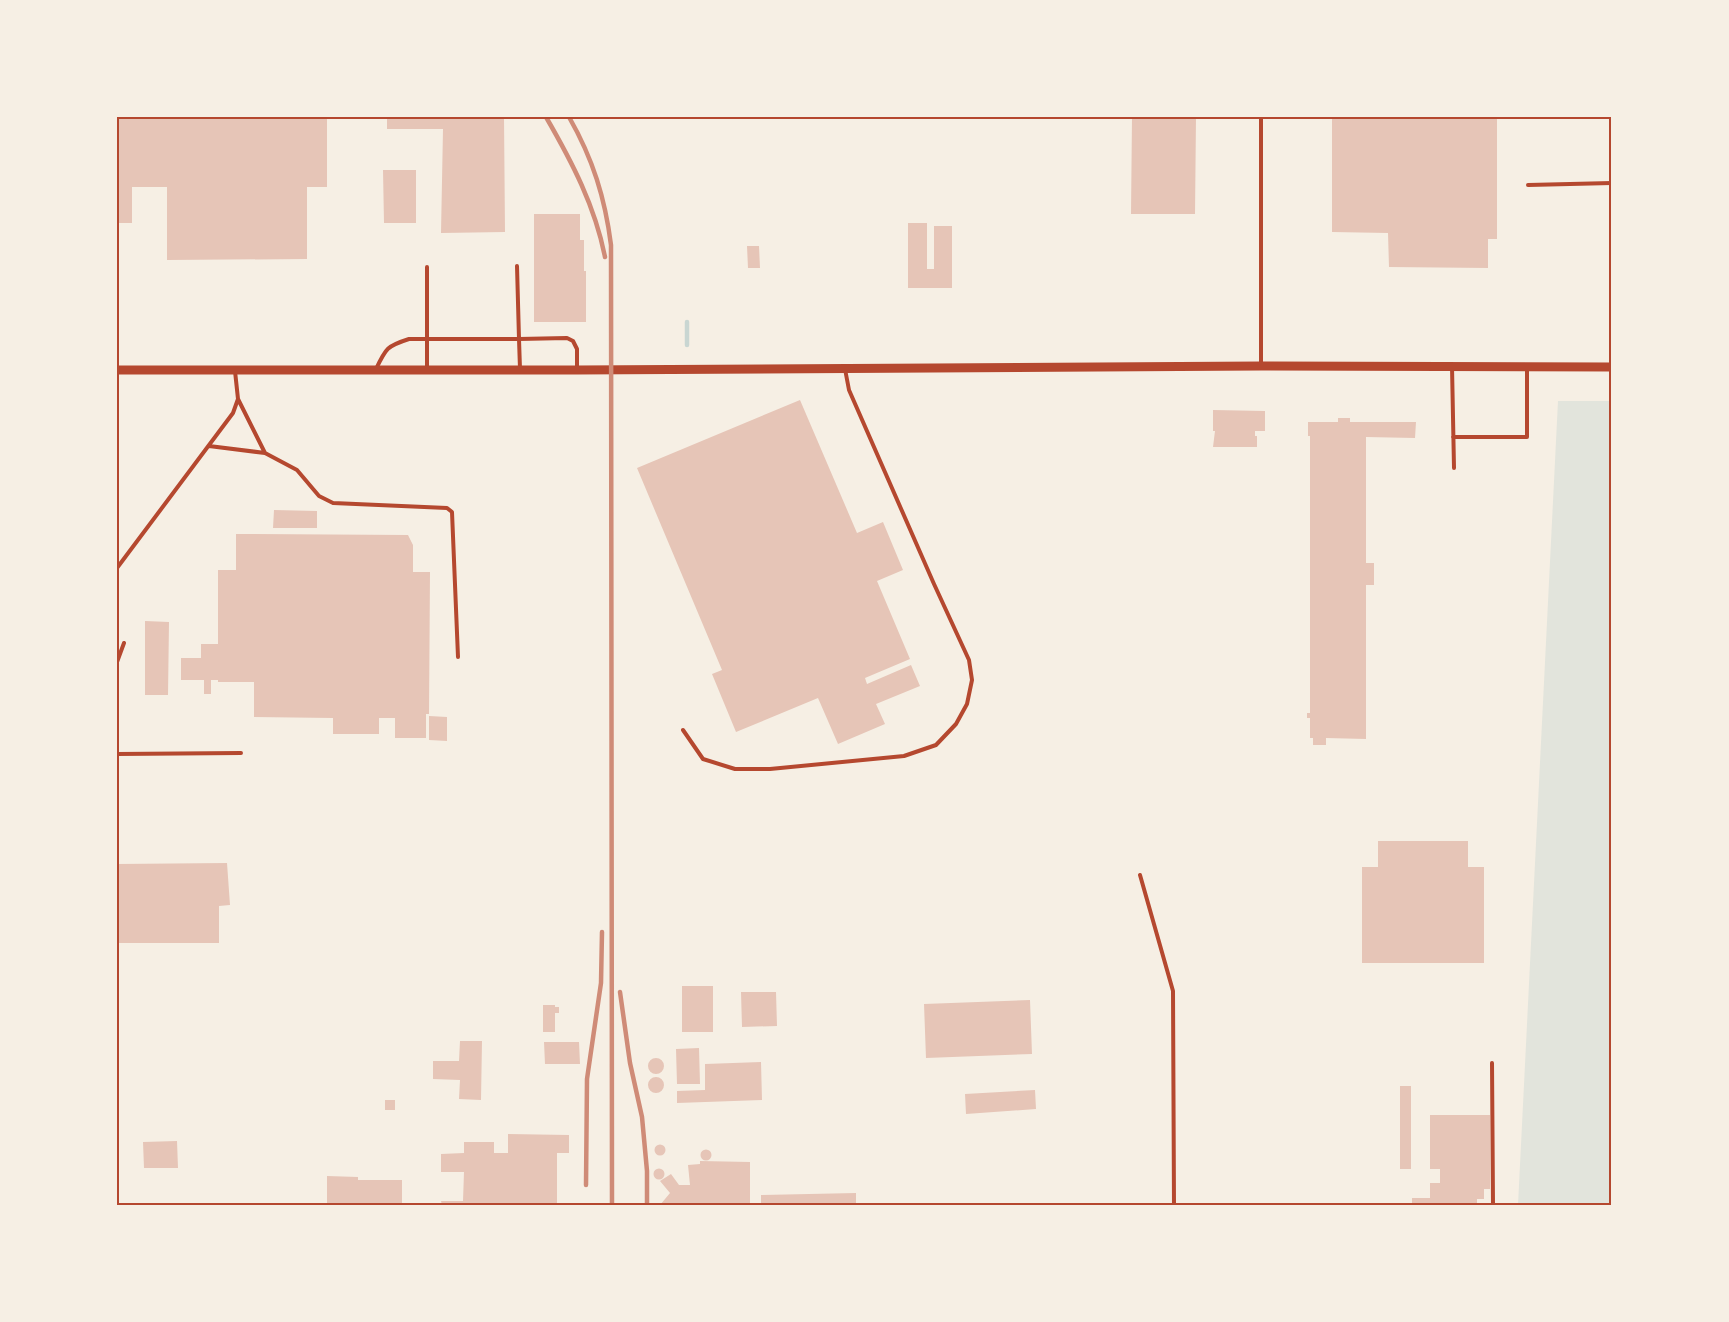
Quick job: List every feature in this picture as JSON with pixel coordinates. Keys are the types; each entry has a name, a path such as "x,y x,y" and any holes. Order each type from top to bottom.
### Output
{"street":[{"path":"117,370 1612,367"}],"lane":[{"path":"1261,117 1261,366"},
{"path":"1528,185 1612,183"},
{"path":"517,266 520,370"},
{"path":"427,267 427,370"},
{"path":"375,370 384,350 409,339 567,338 573,341 577,349 577,370"},
{"path":"1452,366 1454,468"},
{"path":"1453,437 1527,437 1527,367"},
{"path":"683,730 703,759 735,769 782,768 904,756 936,745 956,724 967,704 972,680 969,660 849,390 845,369"},
{"path":"235,370 238,399 265,453"},
{"path":"117,568 233,413 238,399"},
{"path":"208,446 265,453 297,470 319,496 333,503 447,508 452,512 458,657"},
{"path":"117,662 124,643"},
{"path":"117,754 241,753"},
{"path":"1140,875 1173,991 1174,1205"},
{"path":"1492,1063 1492,1205"}],"shaded area":[{"path":"1558,401 1612,401 1612,1205 1518,1205"}],"building":[{"path":"117,117 327,117 327,187 307,187 307,259 167,260 167,187 132,187 132,223 117,223"},
{"path":"387,117 504,117 505,232 441,233 443,129 387,129"},
{"path":"1132,117 1196,117 1195,214 1131,214"},
{"path":"1332,117 1497,117 1497,239 1488,239 1488,268 1389,267 1388,233 1332,232"},
{"path":"383,170 416,170 416,223 384,223"},
{"path":"534,214 580,214 580,240 584,240 584,271 586,271 586,322 534,322"},
{"path":"908,223 927,223 927,269 934,269 934,226 952,226 952,288 908,288"},
{"path":"747,246 759,246 760,268 748,268"},
{"path":"800,400 857,533 883,522 903,570 877,581 910,659 865,678 867,684 911,665 920,686 876,704 885,724 838,744 818,698 736,732 712,674 722,670 637,468"},
{"path":"1213,410 1265,411 1265,431 1255,431 1257,447 1213,447 1215,431 1213,431"},
{"path":"1338,418 1350,418 1350,422 1416,422 1415,438 1366,437 1366,563 1374,563 1374,585 1366,585 1366,739 1326,738 1326,745 1313,745 1313,738 1310,738 1310,718 1307,718 1307,713 1310,713 1310,436 1308,436 1308,422 1338,422"},
{"path":"274,510 317,511 317,528 273,528"},
{"path":"236,534 408,535 413,545 413,572 430,572 429,714 426,714 426,738 395,738 395,718 379,718 379,734 333,734 333,718 254,717 254,682 211,680 211,694 204,694 204,680 181,680 181,658 201,658 201,644 218,644 218,570 236,570"},
{"path":"145,621 169,622 168,695 145,695"},
{"path":"429,716 447,717 447,741 429,740"},
{"path":"1378,841 1468,841 1468,867 1484,867 1484,963 1362,963 1362,867 1378,867"},
{"path":"227,863 230,905 219,906 219,943 117,943 117,864"},
{"path":"682,986 713,986 713,1032 682,1032"},
{"path":"741,992 776,992 777,1026 742,1027"},
{"path":"1030,1000 1032,1054 926,1058 924,1004"},
{"path":"543,1005 559,1007 559,1013 555,1013 555,1032 543,1032"},
{"path":"460,1041 482,1041 481,1100 459,1099 460,1080 433,1079 433,1061 459,1061"},
{"path":"544,1042 579,1042 580,1064 545,1064"},
{"path":"699,1048 700,1084 677,1084 676,1049"},
{"path":"653,1058 659,1058 664,1066 662,1072 653,1074 648,1069 648,1063"},
{"path":"761,1062 762,1100 677,1103 677,1091 705,1090 705,1064"},
{"path":"653,1077 659,1077 664,1085 662,1091 653,1093 648,1088 648,1082"},
{"path":"1400,1086 1411,1086 1411,1169 1400,1169"},
{"path":"1035,1090 1036,1109 966,1114 965,1094"},
{"path":"385,1100 395,1100 395,1110 385,1110"},
{"path":"1430,1115 1490,1115 1490,1189 1484,1189 1484,1199 1477,1199 1477,1205 1412,1205 1412,1198 1430,1198 1430,1183 1440,1183 1440,1169 1430,1169"},
{"path":"508,1134 569,1135 569,1153 557,1153 557,1205 442,1205 441,1201 463,1201 464,1172 441,1172 441,1154 464,1153 464,1142 494,1142 494,1153 508,1153"},
{"path":"177,1141 178,1168 144,1168 143,1142"},
{"path":"660,1145 664,1146 664,1154 660,1155 656,1154 655,1150 656,1146"},
{"path":"706,1150 710,1151 710,1159 706,1160 702,1159 701,1155 702,1151"},
{"path":"700,1161 750,1162 750,1205 660,1205 670,1193 660,1181 671,1174 679,1185 690,1185 688,1165 700,1164"},
{"path":"659,1169 663,1170 663,1178 659,1179 655,1178 654,1174 655,1170"},
{"path":"327,1176 358,1177 358,1180 402,1180 402,1205 327,1205"},
{"path":"856,1193 856,1205 761,1205 761,1195"}],"waterway":[{"path":"687,322 687,345"}],"railway":[{"path":"546,117 582,185 601,238 605,257"},
{"path":"569,117 585,148 597,179 611,245 612,1205"},
{"path":"586,1185 587,1079 601,983 602,932"},
{"path":"620,992 630,1063 642,1117 647,1171 647,1205"}]}
